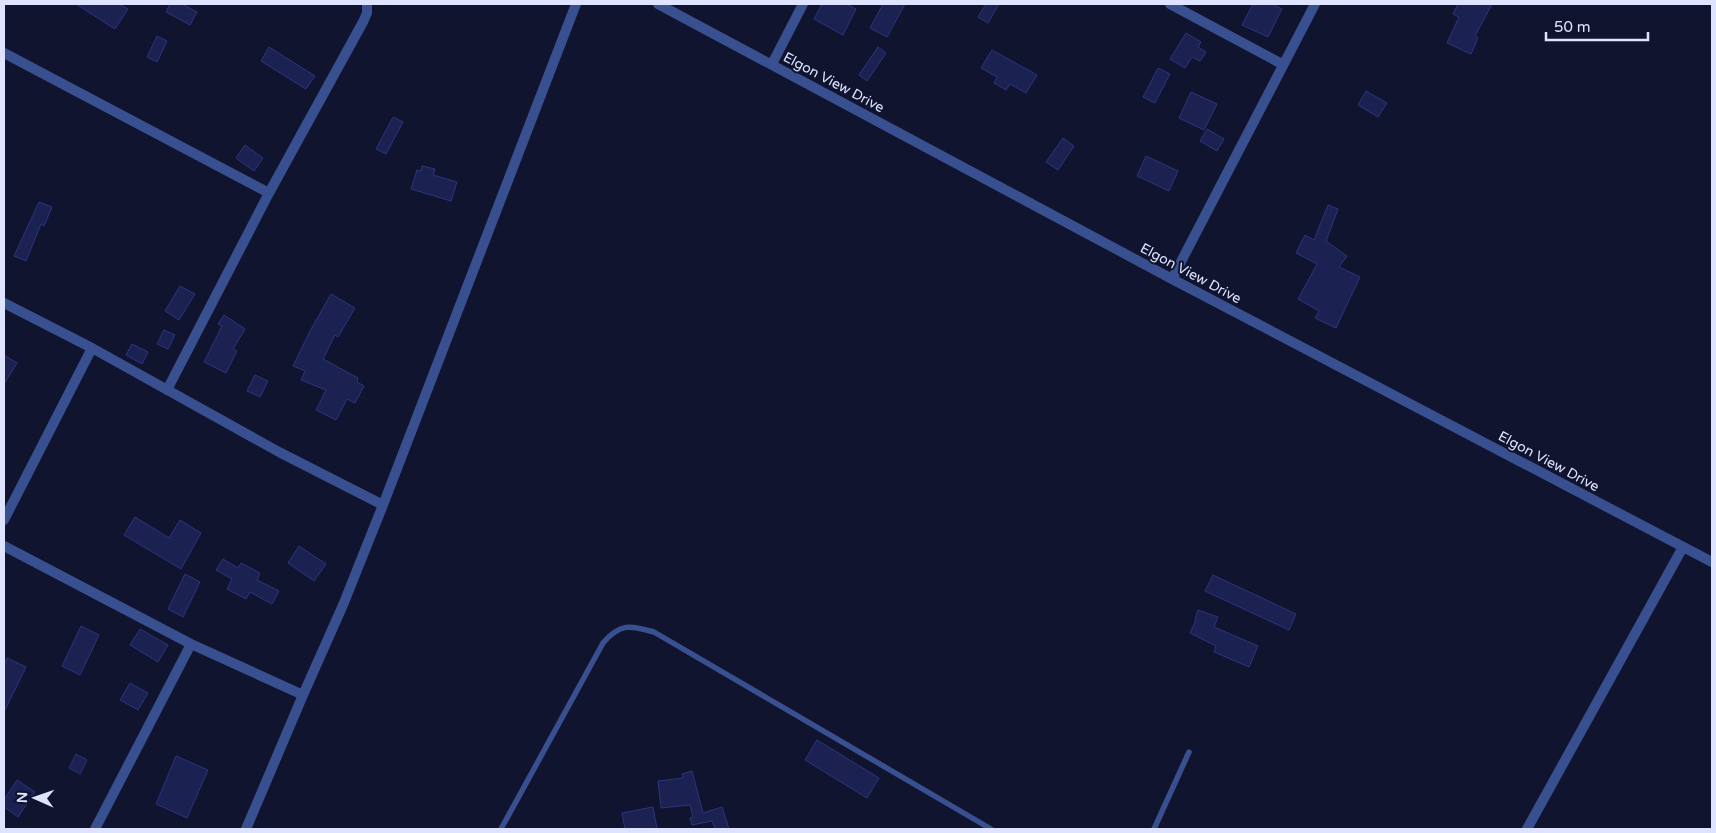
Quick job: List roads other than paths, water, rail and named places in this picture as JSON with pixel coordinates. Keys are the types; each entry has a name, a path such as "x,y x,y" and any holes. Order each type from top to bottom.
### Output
{"street":[{"path":"167,390 269,193 363,22 367,13 366,4"},
{"path":"246,829 343,605 383,505 576,4"},
{"name":"Elgon View Drive","path":"658,4 1172,279 1712,562"},
{"path":"772,64 803,4"},
{"path":"1170,4 1282,64"},
{"path":"1172,279 1282,64 1315,4"},
{"path":"4,53 269,193"},
{"path":"4,303 92,348 279,452 383,505"},
{"path":"4,520 92,348"},
{"path":"4,546 191,644 303,695"},
{"path":"1527,829 1683,547"},
{"path":"95,829 191,644"}],"lane":[{"path":"501,829 603,644 612,633 620,628 635,626 654,632 991,829"},
{"path":"1154,829 1188,752"}]}
